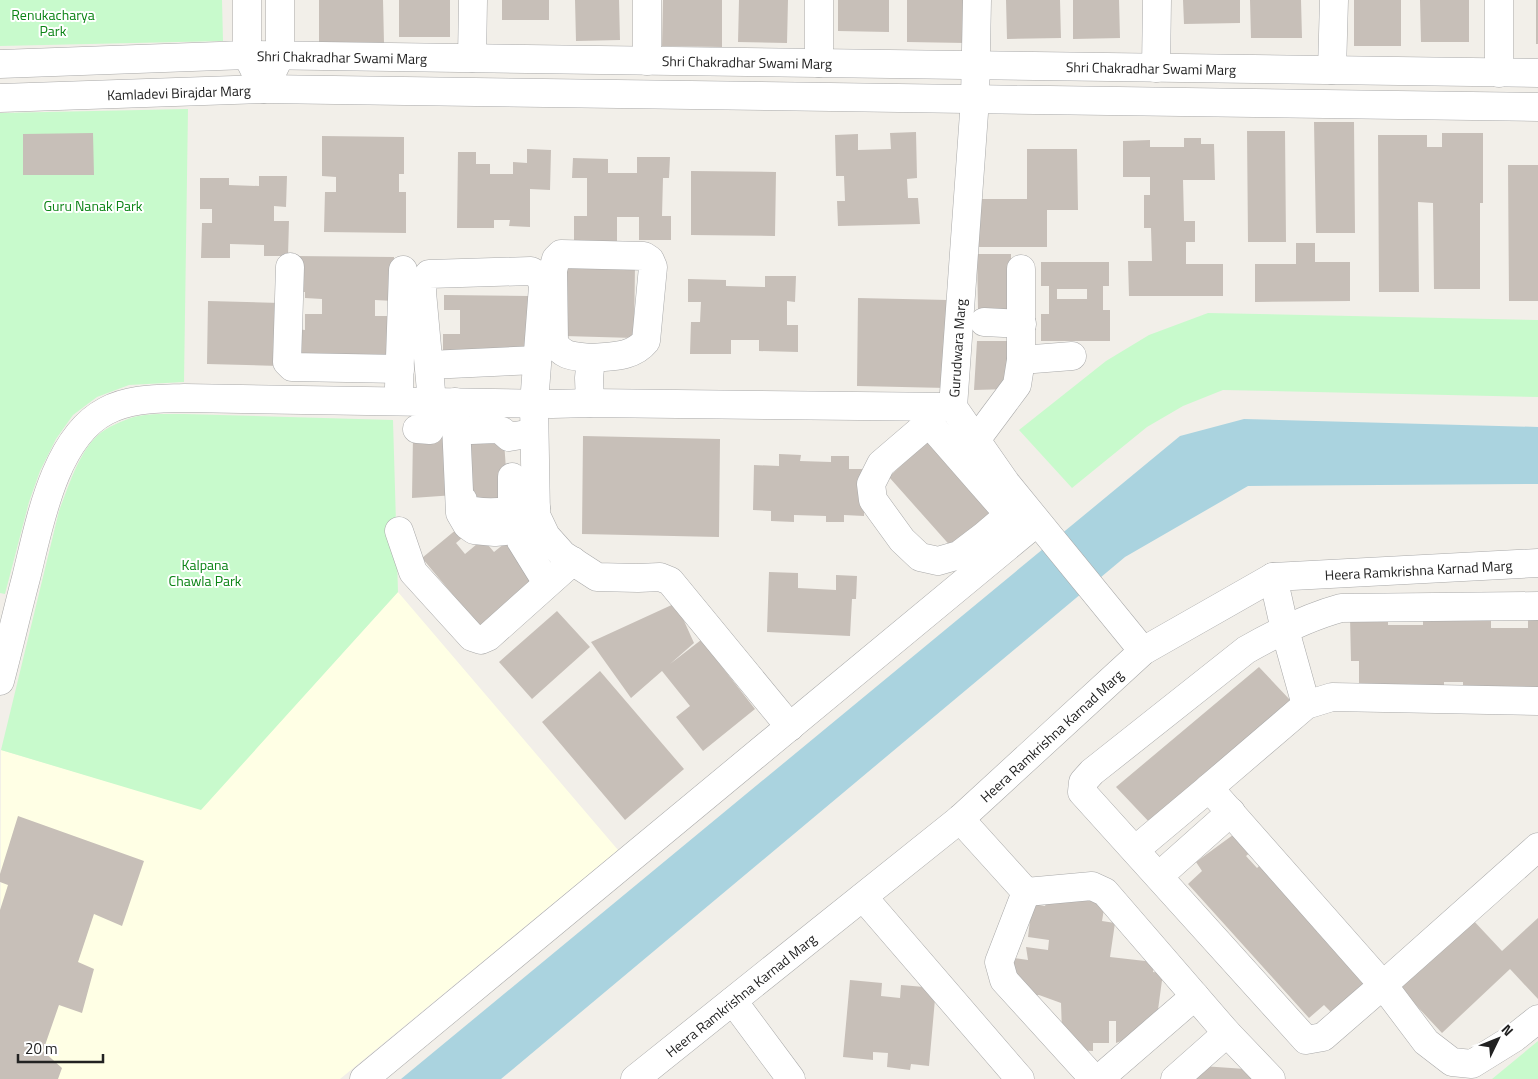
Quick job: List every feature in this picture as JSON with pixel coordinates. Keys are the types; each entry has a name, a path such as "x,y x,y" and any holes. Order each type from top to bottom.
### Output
{"street":[{"path":"0,64 247,55 247,0"},
{"name":"Kamladevi Birajdar Marg","path":"0,98 264,89 280,56 280,0"},
{"path":"472,58 473,0"},
{"path":"647,0 647,61"},
{"path":"818,63 819,0"},
{"name":"Gurudwara Marg","path":"977,0 975,99 953,408 977,455 1006,484 1144,651"},
{"path":"1156,68 1157,0"},
{"path":"1332,70 1334,0"},
{"path":"1498,73 1499,0"},
{"name":"Shri Chakradhar Swami Marg","path":"264,89 247,55 1538,73"},
{"path":"264,89 1538,107"},
{"path":"561,254 644,256 650,260 653,268 646,341 640,347 623,356 591,358 565,354 554,342 553,270 556,259 561,254"},
{"path":"290,267 287,362 292,367 400,369"},
{"path":"977,455 1017,385 1021,360 1021,269"},
{"path":"399,401 403,270"},
{"path":"525,515 505,531 495,532 474,530 467,525 460,513 444,402 429,365 422,292 423,282 429,274 531,272 540,276 543,286 534,404 534,433 525,515 521,541 548,583"},
{"path":"984,322 1022,324"},
{"path":"1021,360 1072,356"},
{"path":"590,403 589,378 591,358"},
{"path":"429,365 538,360"},
{"path":"0,682 44,506 69,447 85,426 105,411 132,400 184,398 953,408"},
{"path":"418,429 430,430 444,402"},
{"path":"930,426 977,455 1005,510 1004,519 959,555 938,561 920,558 902,540 873,500 871,484 881,464 922,428 930,426"},
{"path":"471,430 496,429 509,437 534,433"},
{"path":"512,477 525,515 564,555 597,577 660,577 670,581 790,727"},
{"path":"462,500 462,507 471,511 525,515"},
{"path":"364,1079 790,727 1040,526"},
{"path":"399,531 413,572 472,637 481,640 488,637 573,560"},
{"name":"Heera Ramkrishna Karnad Marg","path":"636,1079 960,819 1144,651 1272,577 1538,563"},
{"path":"1272,577 1284,630 1306,705"},
{"path":"1538,606 1341,608 1318,614 1246,650 1092,772 1083,782 1082,792 1306,1040 1323,1037 1538,847"},
{"path":"1135,850 1306,705 1332,697 1538,701"},
{"path":"1209,788 1383,985 1426,1042 1452,1062 1472,1064 1514,1038 1538,1019"},
{"path":"1158,876 1231,812"},
{"path":"960,819 1026,892"},
{"path":"1026,892 1092,886 1105,892 1227,1034 1271,1079"},
{"path":"1026,892 999,962 1004,980 1094,1079"},
{"path":"862,897 1020,1079"},
{"path":"1099,1079 1195,996"},
{"path":"733,1001 791,1079"},
{"path":"1175,1079 1227,1034"}],"shaded area":[{"path":"398,592 618,850 340,1079 0,1079 1,750 201,809"}],"green space":[{"name":"Renukacharya Park","path":"0,0 222,0 223,41 0,46"},
{"name":"Guru Nanak Park","path":"188,109 184,382 129,385 97,397 73,415 56,439 40,471 29,502 5,594 0,593 0,113"},
{"path":"1208,313 1538,320 1538,397 1223,390 1183,406 1147,427 1072,488 1019,430 1106,361 1149,335"},
{"name":"Kalpana Chawla Park","path":"184,414 393,420 398,592 201,810 1,750 59,511 84,452 97,436 119,422 145,415"},
{"path":"1538,1041 1538,1079 1492,1079"}],"water":[{"path":"1244,419 1538,427 1538,484 1248,486 1125,557 501,1079 401,1079 1180,436"}],"building":[{"path":"319,0 383,0 384,43 319,43"},
{"path":"399,0 450,0 450,37 399,37"},
{"path":"502,0 549,0 549,20 502,20"},
{"path":"575,0 619,0 620,40 576,41"},
{"path":"663,0 722,0 722,47 662,46"},
{"path":"739,0 788,0 787,43 738,42"},
{"path":"838,0 889,0 889,32 838,31"},
{"path":"907,0 966,0 966,43 907,42"},
{"path":"1006,0 1060,0 1061,38 1007,39"},
{"path":"1073,0 1119,0 1120,38 1073,39"},
{"path":"1183,0 1240,0 1240,23 1184,24"},
{"path":"1250,0 1301,0 1302,38 1251,38"},
{"path":"1354,0 1401,0 1401,46 1354,46"},
{"path":"1420,0 1469,0 1469,42 1421,42"},
{"path":"1536,0 1538,0 1538,44 1536,44"},
{"path":"1314,122 1354,122 1355,233 1316,233"},
{"path":"1247,131 1285,131 1286,242 1248,242"},
{"path":"916,132 917,178 907,179 908,198 918,198 920,224 838,226 837,201 845,201 844,176 836,176 835,135 858,134 858,150 891,149 890,133"},
{"path":"93,133 94,175 23,175 23,134"},
{"path":"1442,133 1483,133 1483,203 1480,203 1480,289 1434,289 1433,203 1418,202 1419,292 1379,292 1378,135 1427,135 1427,147 1442,147"},
{"path":"322,136 404,137 404,174 399,174 399,192 406,192 406,233 324,232 325,192 336,192 336,177 322,176"},
{"path":"1184,138 1201,138 1201,144 1214,144 1215,180 1183,180 1184,221 1195,221 1195,242 1186,242 1186,264 1223,264 1223,296 1129,296 1128,261 1152,261 1151,228 1144,228 1144,195 1150,195 1150,177 1123,177 1123,141 1150,140 1150,147 1184,147"},
{"path":"527,149 551,150 550,190 530,189 530,227 509,226 510,220 494,220 494,228 457,228 458,152 476,152 476,164 490,164 490,174 513,174 513,162 527,163"},
{"path":"1027,149 1077,149 1078,210 1047,210 1047,247 978,247 978,199 1027,199"},
{"path":"637,157 670,157 669,178 663,178 662,216 671,216 671,240 639,240 639,217 617,217 617,242 574,241 574,216 587,216 587,178 572,178 573,158 608,159 608,173 637,173"},
{"path":"1508,165 1538,165 1538,301 1509,301"},
{"path":"691,171 776,172 775,236 691,235"},
{"path":"259,176 287,176 286,207 274,206 274,221 289,221 288,256 264,256 264,245 230,244 230,258 201,258 202,223 212,223 212,209 200,209 200,178 229,178 229,185 259,186"},
{"path":"1296,243 1315,243 1315,262 1350,262 1350,301 1255,302 1255,264 1296,264"},
{"path":"977,254 1011,254 1011,309 978,309"},
{"path":"294,256 394,257 394,301 375,300 375,316 396,316 396,358 296,356 296,329 305,330 305,314 322,314 322,299 305,298 305,292 294,292"},
{"path":"1041,262 1109,262 1109,286 1103,286 1103,310 1110,310 1110,341 1041,341 1041,314 1049,314 1049,286 1041,286","holes":["1057,289 1087,289 1087,299 1057,299"]},
{"path":"565,263 635,264 634,338 564,336"},
{"path":"765,276 796,276 795,302 787,301 787,325 798,325 798,352 759,351 759,340 731,340 731,354 690,354 691,322 700,322 701,302 688,302 688,279 726,280 726,286 765,287"},
{"path":"444,295 529,296 529,356 443,355 443,334 460,334 460,310 444,310"},
{"path":"858,298 948,300 947,388 857,386"},
{"path":"208,301 280,303 279,366 207,364"},
{"path":"977,341 1010,341 1010,389 974,390"},
{"path":"449,431 455,495 412,498 413,435"},
{"path":"583,436 720,439 719,537 582,534"},
{"path":"931,437 997,515 954,550 889,477"},
{"path":"504,441 508,498 469,501 467,444"},
{"path":"779,454 801,455 800,461 831,462 831,456 849,456 849,469 865,469 864,516 844,515 844,522 826,522 826,516 794,515 794,522 771,521 771,511 753,510 754,465 779,466"},
{"path":"463,524 470,531 456,543 465,554 483,539 494,552 510,539 538,577 484,632 422,558"},
{"path":"769,572 798,573 798,588 836,590 836,575 857,576 856,599 852,599 850,636 767,632"},
{"path":"676,603 694,643 670,664 701,640 755,709 703,751 676,717 690,706 662,671 631,698 591,642"},
{"path":"557,611 590,647 532,699 499,662"},
{"path":"1423,616 1491,617 1491,628 1528,628 1528,620 1538,620 1538,690 1463,690 1463,682 1444,682 1444,690 1359,690 1359,661 1351,661 1350,617 1388,617 1388,625 1423,625"},
{"path":"1259,667 1291,701 1151,824 1116,787"},
{"path":"600,671 684,769 625,820 542,722"},
{"path":"18,816 144,861 122,926 94,914 78,962 94,969 82,1013 59,1005 43,1051 62,1068 58,1079 0,1079 0,910 8,885 0,882 0,874"},
{"path":"1237,832 1253,850 1246,856 1257,868 1264,861 1323,926 1317,932 1325,940 1331,935 1371,979 1333,1014 1324,1005 1309,1018 1188,884 1202,871 1196,862"},
{"path":"1050,895 1105,903 1102,921 1115,923 1110,957 1154,962 1153,972 1163,973 1157,1017 1140,1034 1116,1043 1116,1021 1109,1021 1109,1043 1093,1043 1093,1051 1070,1050 1062,1032 1061,1003 1039,995 1025,996 1010,984 1014,958 1028,960 1026,947 1048,950 1049,940 1028,937 1032,904 1045,906"},
{"path":"1538,918 1538,999 1510,969 1442,1033 1399,987 1472,919 1502,951"},
{"path":"850,980 882,983 881,996 900,998 901,985 936,988 929,1066 911,1064 910,1070 887,1067 888,1053 873,1052 873,1060 843,1057"},
{"path":"1202,1066 1260,1070 1259,1079 1183,1079"}]}
